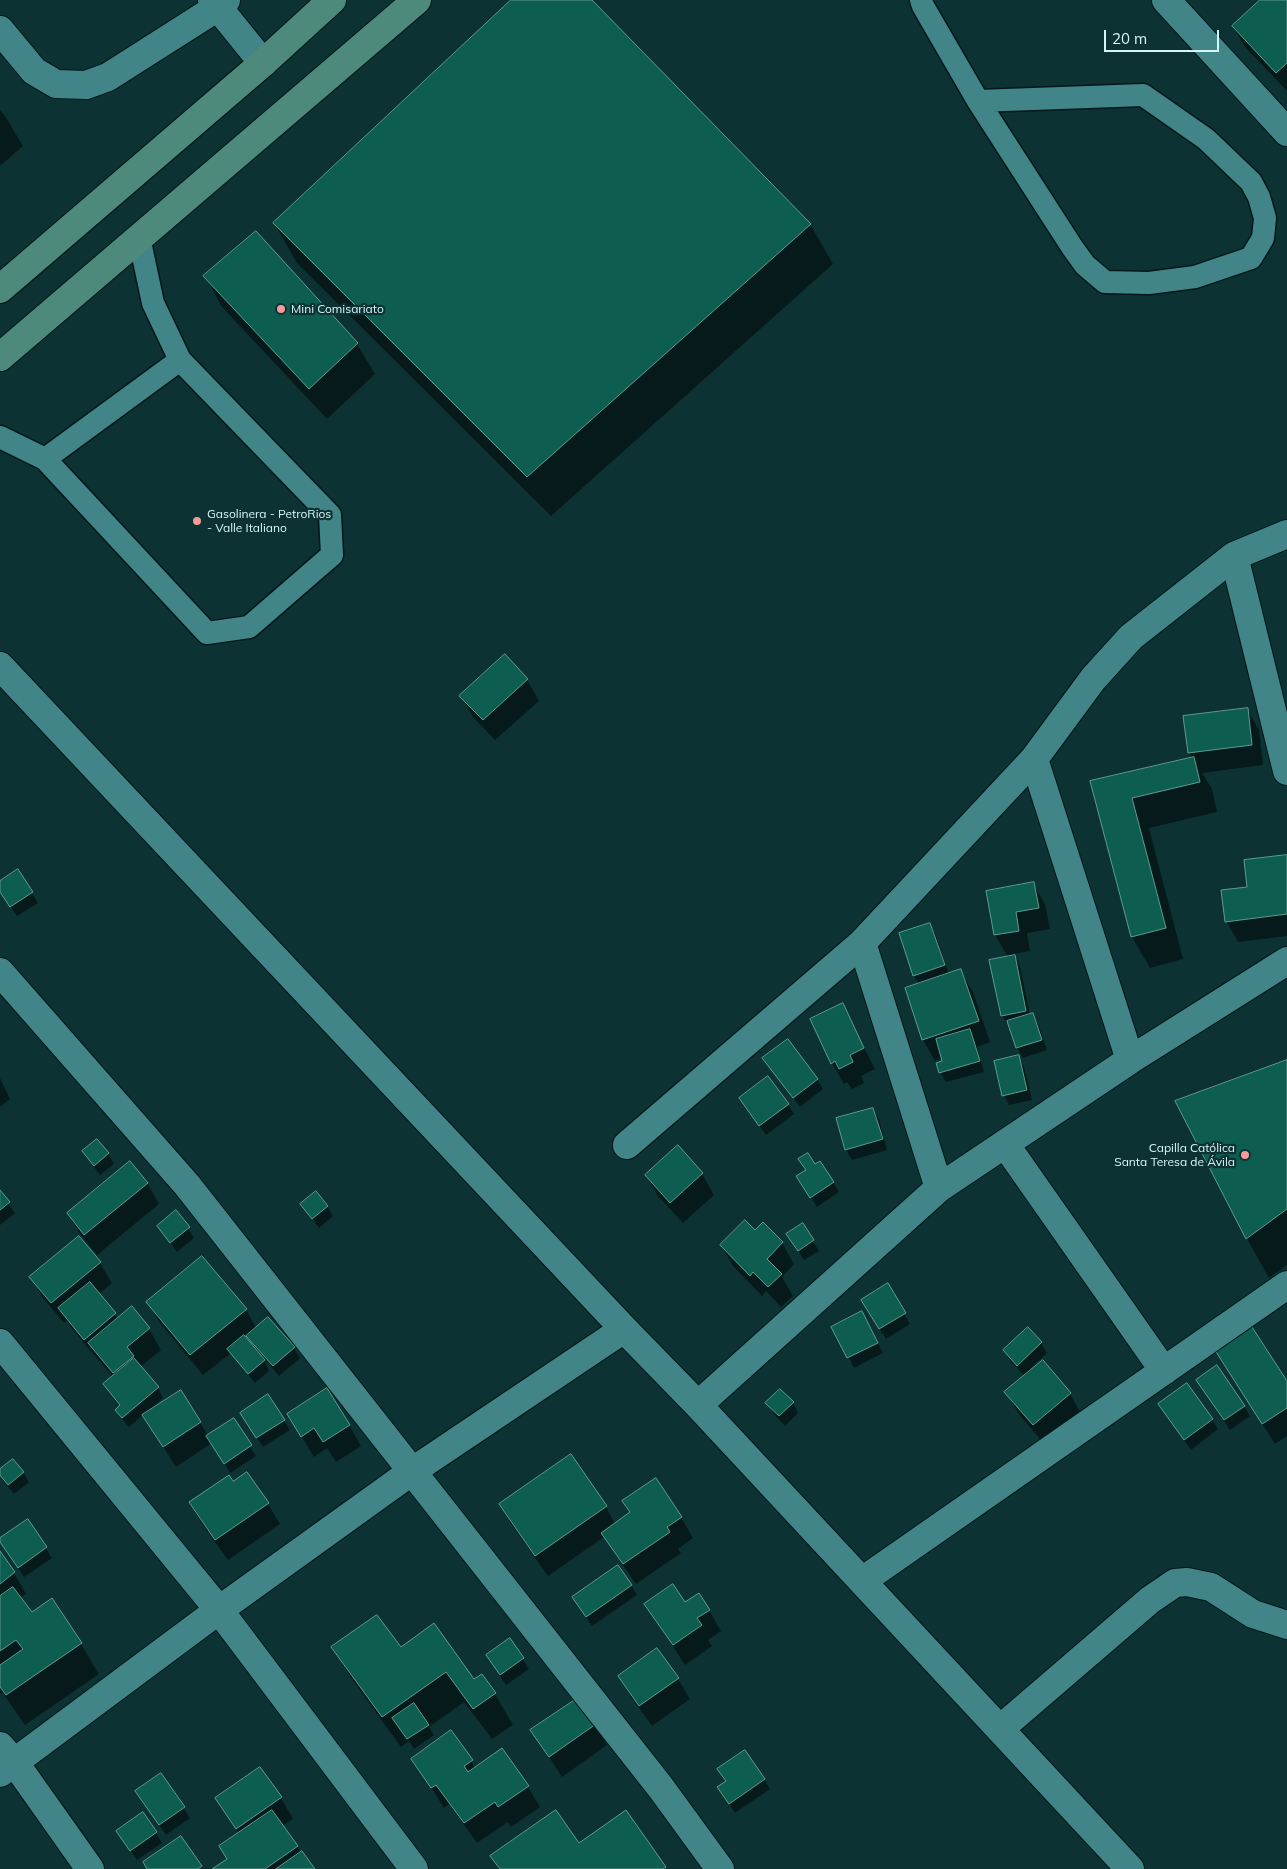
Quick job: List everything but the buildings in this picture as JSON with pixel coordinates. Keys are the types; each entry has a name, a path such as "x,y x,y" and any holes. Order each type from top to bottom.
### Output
{"street":[{"path":"0,289 263,63 332,0"},
{"path":"0,357 417,0"},
{"path":"1166,0 1287,132"},
{"path":"0,30 34,71 56,84 86,85 108,78 219,2 263,63"},
{"path":"627,1145 862,943 1034,759 1093,679 1131,637 1234,556 1287,534"},
{"path":"1234,556 1287,771"},
{"path":"0,666 624,1329 698,1405 1130,1869"},
{"path":"1034,759 1130,1060"},
{"path":"862,943 939,1188"},
{"path":"698,1405 939,1188 1130,1060 1287,961"},
{"path":"0,972 187,1185 661,1788 720,1869"},
{"path":"1005,1144 1164,1371"},
{"path":"862,1581 1287,1285"},
{"path":"90,1869 5,1761 411,1472 624,1329"},
{"path":"0,1343 218,1610 414,1869"},
{"path":"1000,1730 1150,1600 1175,1583 1187,1582 1211,1588 1253,1614 1287,1625"}],"lane":[{"path":"922,0 922,6 978,101 1072,247 1085,264 1105,282 1149,283 1195,277 1251,258 1263,238 1265,218 1260,197 1251,182 1206,139 1143,94 978,101"},
{"path":"0,438 45,459 207,633 249,627 332,554 330,515 180,360 154,303 139,237"},
{"path":"45,459 180,360"}],"place":[{"name":"Mini Comisariato","path":"281,309"},
{"name":"Gasolinera - PetroRios - Valle Italiano","path":"197,521"},
{"name":"Capilla Católica Santa Teresa de Ávila","path":"1245,1155"}]}
